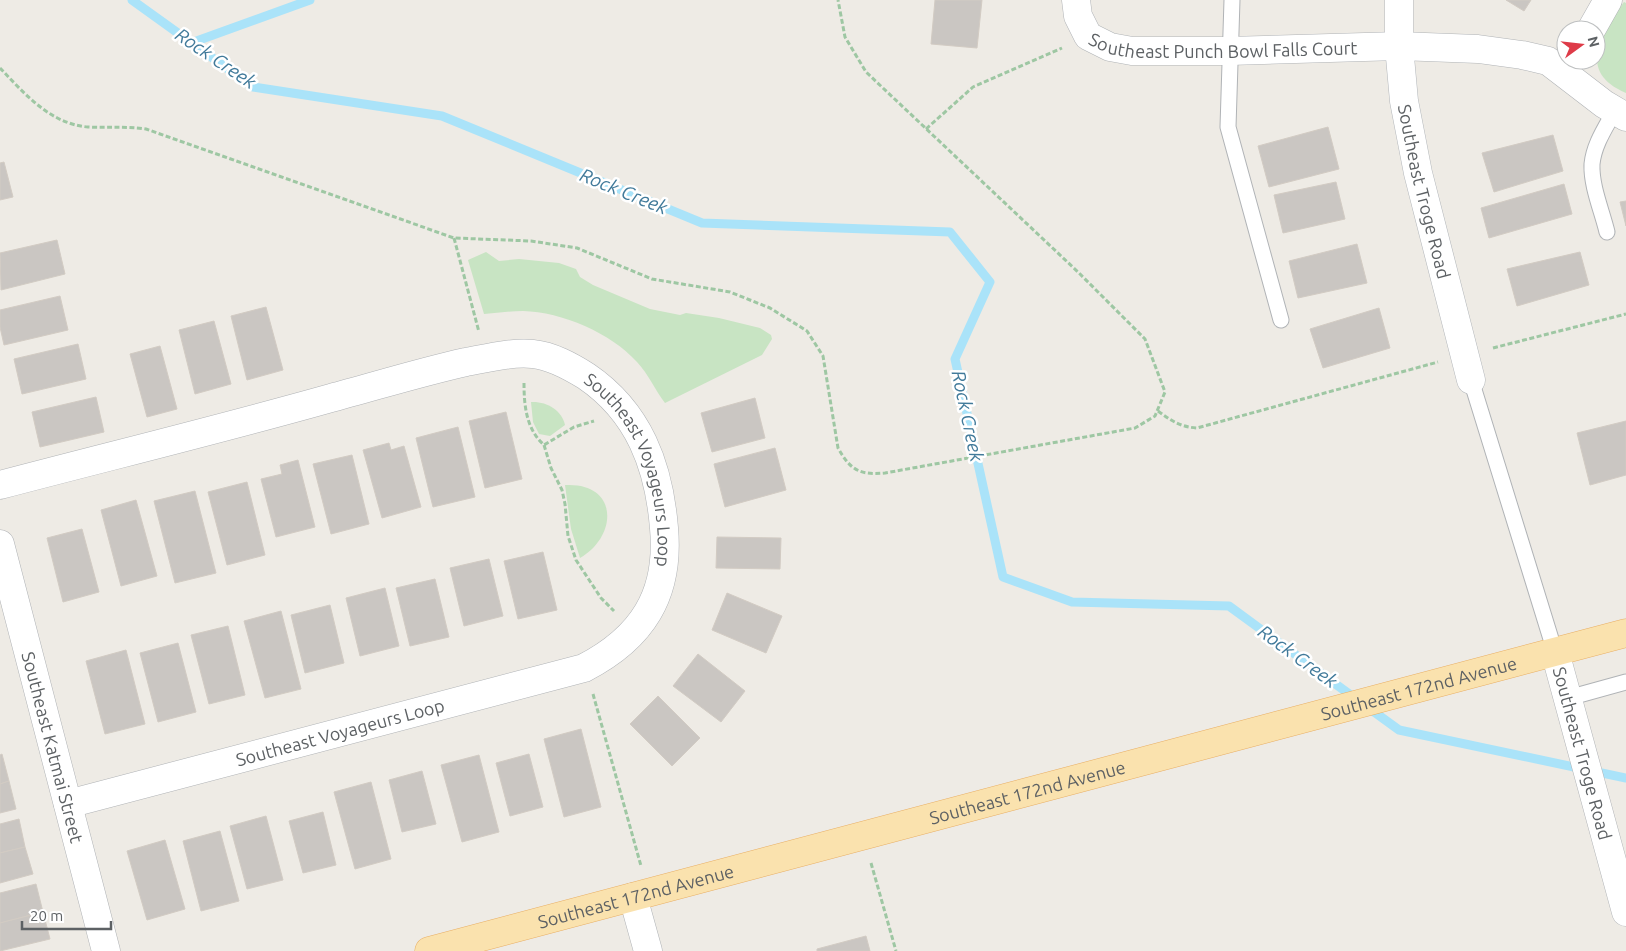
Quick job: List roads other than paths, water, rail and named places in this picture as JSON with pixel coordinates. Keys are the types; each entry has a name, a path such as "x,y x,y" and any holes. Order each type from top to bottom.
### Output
{"main road":[{"name":"Southeast 172nd Avenue","path":"429,951 1626,633"}],"street":[{"name":"Southeast Punch Bowl Falls Court","path":"1076,0 1078,16 1088,36 1110,47 1132,51 1229,51 1399,46 1478,50 1522,55 1556,63"},
{"name":"Southeast Troge Road","path":"1399,0 1399,46 1404,101 1418,173 1468,368"},
{"path":"1596,20 1608,0"},
{"name":"Southeast Punch Bowl Falls Court","path":"1573,70 1604,104 1620,113"},
{"name":"Southeast Voyageurs Loop","path":"0,485 192,436 446,367 486,358 533,354 553,359 574,368 606,391 629,416 640,434 651,463 663,512 666,551 661,582 650,610 635,632 622,644 584,668 68,804"},
{"name":"Southeast Katmai Street","path":"0,544 106,951"},
{"name":"Southeast Troge Road","path":"1555,652 1626,912"},
{"path":"641,895 648,951"}],"lane":[{"path":"1232,0 1228,127 1281,320"},
{"path":"1607,232 1595,185 1592,164 1597,144 1620,113"},
{"path":"1468,368 1555,652"},
{"path":"1568,698 1626,682"}],"waterway":[{"name":"Rock Creek","path":"132,0 253,87 442,116 702,223 950,232 990,282 955,359 1003,577 1072,602 1229,606 1356,699"},
{"path":"191,43 310,0"},
{"name":"Rock Creek","path":"1366,706 1399,730 1626,778"}]}
